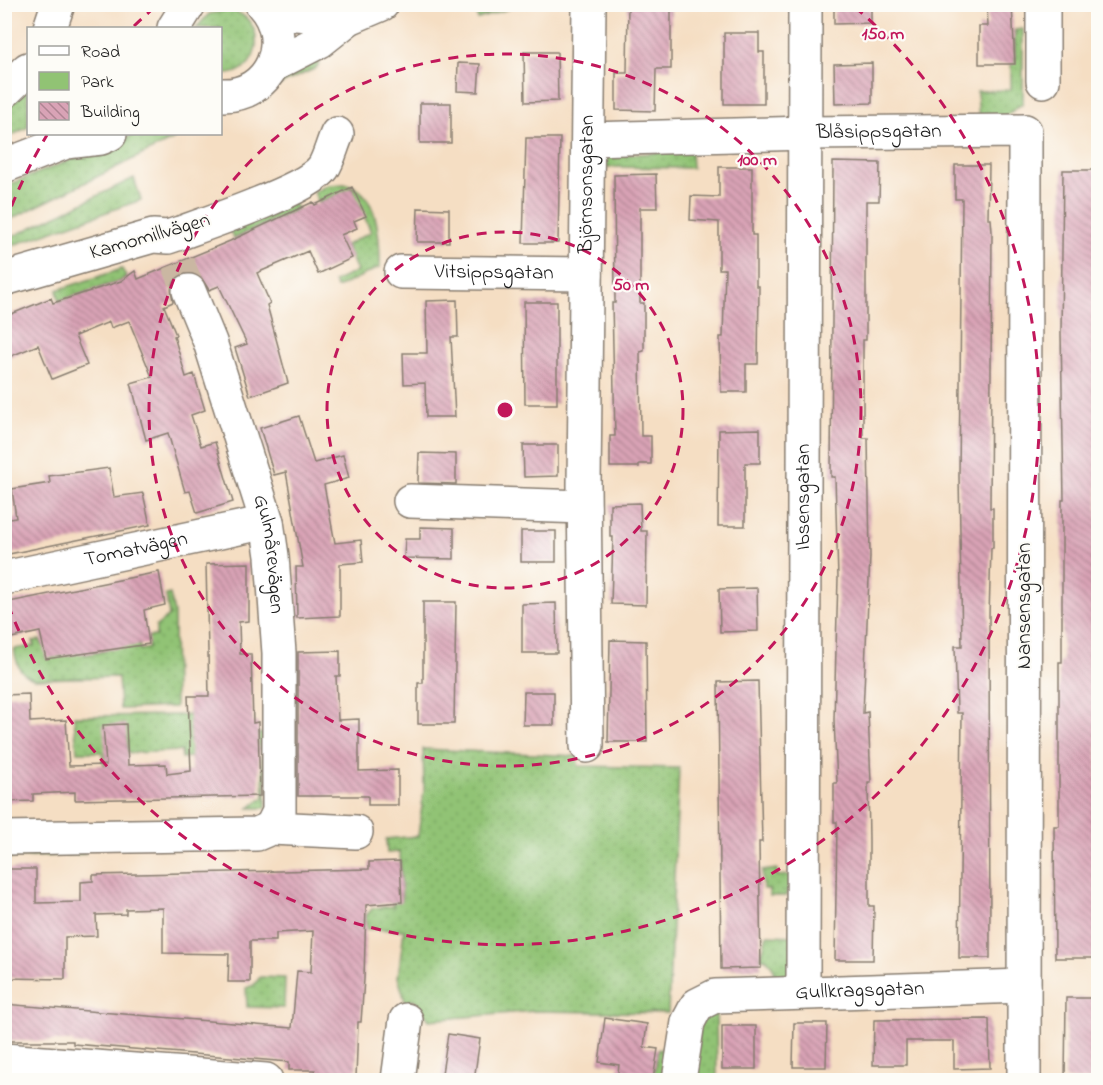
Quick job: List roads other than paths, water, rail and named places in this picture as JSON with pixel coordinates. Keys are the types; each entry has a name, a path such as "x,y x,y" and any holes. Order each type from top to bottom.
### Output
{"street":[{"path":"50,27 58,4"},
{"path":"70,4 72,27"},
{"path":"175,27 189,4"},
{"path":"273,65 320,41 349,18 382,4"},
{"name":"Björnsonsgatan","path":"587,746 584,507 589,4"},
{"name":"Ibsensgatan","path":"803,991 805,4"},
{"path":"1043,4 1043,81"},
{"path":"265,8 349,18"},
{"path":"222,95 234,95 252,88 267,76 273,65 278,42 276,26 265,8"},
{"path":"4,92 27,70"},
{"name":"Blåsippsgatan","path":"589,140 805,133 1025,131"},
{"name":"Nansensgatan","path":"1024,1080 1025,131"},
{"name":"Kamomillvägen","path":"4,279 153,236 179,263 322,169 337,134"},
{"path":"4,166 70,138 101,138 108,135"},
{"name":"Gulmårevägen","path":"179,263 210,342 267,522 272,556 279,702 279,812 271,828"},
{"name":"Vitsippsgatan","path":"401,272 586,274"},
{"path":"410,501 584,507"},
{"name":"Tomatvägen","path":"4,578 267,522"},
{"path":"4,838 257,834 271,828 356,832"},
{"name":"Gullkragsgatan","path":"679,1080 688,1022 697,1005 715,996 803,991 1024,986"},
{"path":"398,1080 406,1020"},
{"path":"4,1060 266,1080"}],"tunnel":[{"path":"178,263 189,291"}]}
